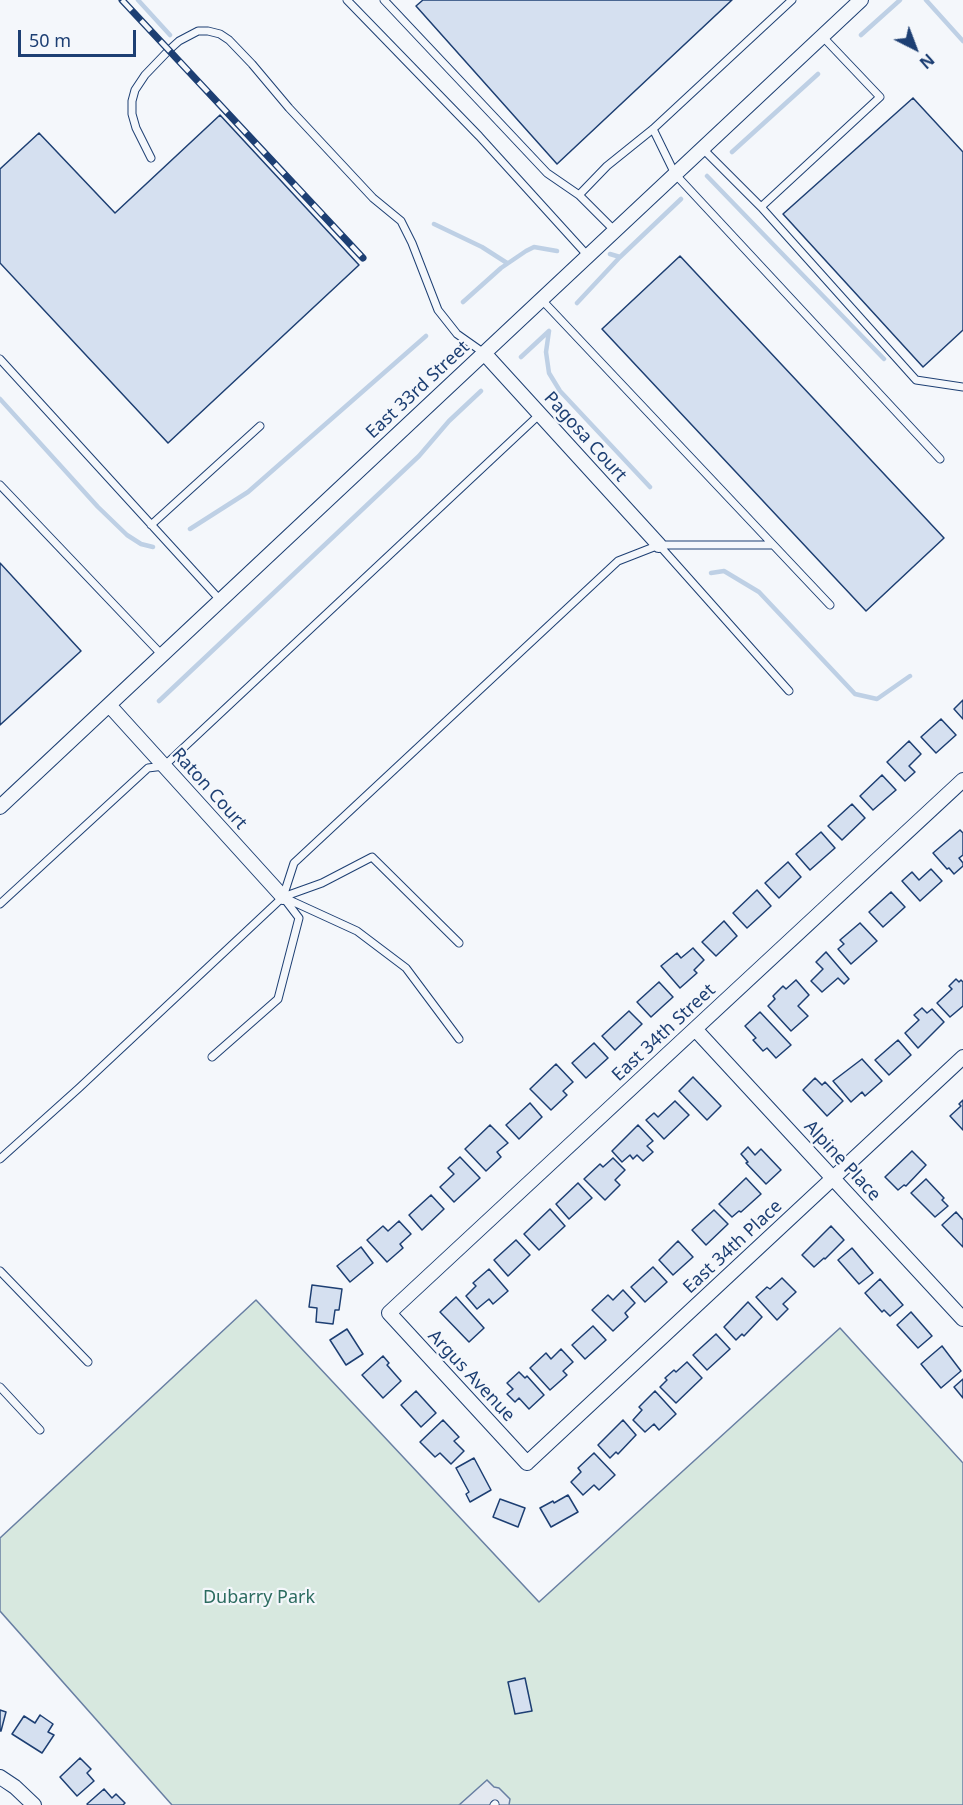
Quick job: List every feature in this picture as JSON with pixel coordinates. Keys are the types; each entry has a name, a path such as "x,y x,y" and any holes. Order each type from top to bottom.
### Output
{"street":[{"name":"East 33rd Street","path":"0,807 822,36 854,2"},
{"name":"Pagosa Court","path":"484,353 659,545"},
{"name":"Raton Court","path":"109,705 283,897"},
{"name":"East 34th Street","path":"389,1313 963,780"},
{"name":"Alpine Place","path":"695,1029 963,1319"},
{"name":"East 34th Place","path":"527,1463 963,1057"},
{"name":"Argus Avenue","path":"389,1313 527,1463"},
{"path":"0,1777 15,1787 34,1805"}],"lane":[{"path":"347,0 479,136 588,256"},
{"path":"384,0 547,173 579,195 615,231"},
{"path":"579,195 607,166 653,129 792,0"},
{"path":"151,158 136,128 132,114 135,90 145,75 179,41 198,31 220,34 252,64 289,108 373,198 401,221 438,310 457,334 484,353"},
{"path":"761,207 880,97 822,36"},
{"path":"653,129 675,174 940,459"},
{"path":"702,148 761,207 916,380 963,387"},
{"path":"542,299 830,604"},
{"path":"0,359 220,601"},
{"path":"0,904 148,768 164,766 540,414"},
{"path":"151,525 260,426"},
{"path":"0,485 162,655"},
{"path":"283,897 294,863 618,561 659,545 774,545"},
{"path":"659,545 789,692"},
{"path":"0,1159 283,897 322,883 372,857 459,943"},
{"path":"283,897 357,931 406,968 459,1039"},
{"path":"212,1057 278,999 298,918 283,897"},
{"path":"0,1271 88,1362"},
{"path":"0,1387 40,1430"}],"green space":[{"name":"Dubarry Park","path":"256,1300 539,1602 840,1328 963,1463 963,1805 172,1805 0,1611 0,1538"}],"shaded area":[{"path":"487,1780 510,1799 509,1805 459,1805"}],"building":[{"path":"423,0 732,0 557,164 416,6"},
{"path":"913,98 963,152 963,330 923,367 783,214"},
{"path":"220,115 359,265 168,443 0,263 0,169 39,133 115,213"},
{"path":"680,256 944,538 866,611 602,329"},
{"path":"0,563 81,651 0,725"},
{"path":"963,700 963,719 954,709"},
{"path":"941,719 956,735 936,753 921,737"},
{"path":"909,741 921,754 909,766 915,772 905,781 887,762"},
{"path":"882,775 896,790 873,810 860,796"},
{"path":"852,804 865,818 842,840 828,826"},
{"path":"960,830 963,833 963,855 959,858 963,866 954,874 933,853"},
{"path":"821,832 835,848 810,870 796,854"},
{"path":"788,862 801,877 779,898 765,883"},
{"path":"931,869 942,881 920,901 902,881 912,872 919,880"},
{"path":"757,890 771,906 747,928 733,913"},
{"path":"891,892 905,907 883,927 869,912"},
{"path":"724,921 737,936 716,956 702,942"},
{"path":"860,923 877,941 851,964 838,949 844,944 840,940"},
{"path":"693,948 704,960 694,970 697,973 680,988 661,966 677,953 681,958"},
{"path":"826,952 849,979 844,984 838,978 822,992 811,981 823,969 816,962"},
{"path":"956,979 963,982 963,1006 950,1017 937,1003 952,989 949,986"},
{"path":"796,980 809,995 798,1006 808,1016 791,1031 768,1006 775,999 773,996 783,986 786,989"},
{"path":"659,982 673,997 651,1017 637,1002"},
{"path":"922,1008 927,1013 932,1009 944,1022 918,1048 905,1033 919,1020 914,1015"},
{"path":"629,1011 642,1024 615,1050 602,1036"},
{"path":"760,1012 791,1045 776,1058 767,1048 763,1051 753,1040 756,1038 745,1026"},
{"path":"898,1040 911,1055 889,1075 875,1060"},
{"path":"594,1043 608,1058 586,1078 572,1063"},
{"path":"862,1059 882,1081 865,1096 862,1092 851,1102 833,1081"},
{"path":"556,1064 573,1082 563,1091 567,1095 551,1110 530,1089"},
{"path":"693,1077 721,1106 707,1120 679,1091"},
{"path":"815,1078 822,1085 825,1082 843,1101 827,1116 803,1090"},
{"path":"963,1100 963,1130 950,1116 961,1106 959,1104"},
{"path":"675,1101 689,1115 664,1139 646,1120 654,1113 658,1117"},
{"path":"530,1103 542,1117 519,1139 506,1125"},
{"path":"490,1125 508,1143 497,1152 501,1157 486,1171 465,1149"},
{"path":"638,1125 653,1141 647,1146 653,1152 643,1161 637,1155 633,1159 630,1155 622,1162 612,1151"},
{"path":"748,1147 755,1155 761,1149 781,1170 766,1184 746,1163 748,1162 741,1154"},
{"path":"912,1151 926,1165 906,1186 898,1190 885,1177"},
{"path":"460,1157 480,1178 454,1202 440,1187 454,1174 448,1168"},
{"path":"613,1158 625,1170 615,1180 620,1185 605,1200 584,1179 600,1164 603,1167"},
{"path":"746,1178 761,1194 732,1217 719,1204"},
{"path":"926,1179 944,1198 942,1200 948,1206 935,1217 911,1193"},
{"path":"578,1183 592,1198 569,1219 556,1204"},
{"path":"431,1195 444,1209 422,1230 409,1215"},
{"path":"550,1209 565,1226 539,1250 524,1234"},
{"path":"714,1210 728,1224 706,1245 692,1230"},
{"path":"956,1212 963,1220 963,1247 942,1225"},
{"path":"399,1221 411,1234 400,1244 403,1248 387,1262 367,1240 383,1226 388,1231"},
{"path":"831,1226 844,1240 814,1267 802,1255"},
{"path":"516,1240 530,1255 508,1276 494,1260"},
{"path":"678,1241 693,1257 673,1275 659,1260"},
{"path":"361,1247 373,1263 350,1282 337,1266"},
{"path":"852,1248 873,1273 859,1284 838,1260"},
{"path":"653,1267 667,1282 645,1302 631,1287"},
{"path":"489,1269 508,1291 493,1304 489,1299 477,1309 466,1296 476,1286 473,1283"},
{"path":"782,1278 796,1292 783,1304 788,1309 777,1320 756,1297 767,1287 770,1289"},
{"path":"880,1279 903,1305 890,1316 884,1310 882,1312 865,1293"},
{"path":"312,1285 342,1289 339,1310 335,1310 333,1324 316,1322 317,1308 309,1307"},
{"path":"623,1290 635,1303 625,1313 628,1317 613,1331 592,1310 608,1295 613,1300"},
{"path":"456,1297 484,1328 469,1342 440,1312"},
{"path":"748,1302 762,1317 744,1336 742,1334 736,1340 724,1327"},
{"path":"911,1312 932,1336 918,1348 897,1325"},
{"path":"593,1326 606,1340 585,1359 572,1345"},
{"path":"347,1329 363,1354 346,1365 330,1340"},
{"path":"716,1334 730,1349 707,1370 693,1355"},
{"path":"942,1346 961,1371 941,1388 921,1364"},
{"path":"561,1349 573,1362 563,1371 567,1375 550,1390 530,1368 546,1353 551,1359"},
{"path":"383,1356 389,1363 387,1365 401,1381 383,1398 362,1375"},
{"path":"687,1362 702,1378 676,1403 660,1387 667,1380 665,1378"},
{"path":"519,1372 525,1378 527,1376 544,1395 529,1409 519,1398 515,1402 507,1394 513,1389 507,1383"},
{"path":"963,1379 963,1398 954,1387"},
{"path":"416,1391 436,1413 421,1427 401,1405"},
{"path":"655,1391 676,1414 659,1430 654,1424 645,1432 633,1420 642,1410 639,1407"},
{"path":"443,1420 459,1437 454,1441 464,1451 451,1464 440,1453 435,1457 420,1442"},
{"path":"623,1420 636,1435 618,1454 616,1452 610,1458 598,1445"},
{"path":"594,1453 615,1475 599,1490 594,1485 583,1495 571,1482 581,1472 578,1468"},
{"path":"474,1458 491,1490 470,1502 466,1494 469,1492 456,1468"},
{"path":"568,1495 578,1512 551,1527 540,1508"},
{"path":"500,1499 525,1508 518,1527 493,1517"},
{"path":"525,1678 532,1711 515,1714 508,1682"},
{"path":"0,1710 6,1712 1,1731 0,1731"},
{"path":"40,1715 53,1724 48,1732 54,1735 42,1753 12,1734 24,1716 35,1723"},
{"path":"80,1758 91,1769 87,1773 94,1781 77,1796 60,1777"},
{"path":"104,1789 112,1798 116,1794 125,1803 123,1805 87,1804"}],"waterway":[{"path":"138,0 170,35"},
{"path":"861,35 900,0"},
{"path":"926,0 963,41"},
{"path":"732,152 818,74"},
{"path":"707,176 884,359"},
{"path":"610,254 620,257 681,199"},
{"path":"434,224 482,247 507,263"},
{"path":"463,302 501,268 526,251 534,247 557,251"},
{"path":"577,303 620,257"},
{"path":"549,331 546,352 549,373 560,391 650,487"},
{"path":"521,357 549,331"},
{"path":"190,529 248,492 426,336"},
{"path":"159,701 419,456 449,421 481,391"},
{"path":"0,399 98,507 127,535 141,544 153,547"},
{"path":"711,573 724,571 759,592 855,694 877,699 910,676"}],"railway":[{"path":"122,0 363,258"}]}
